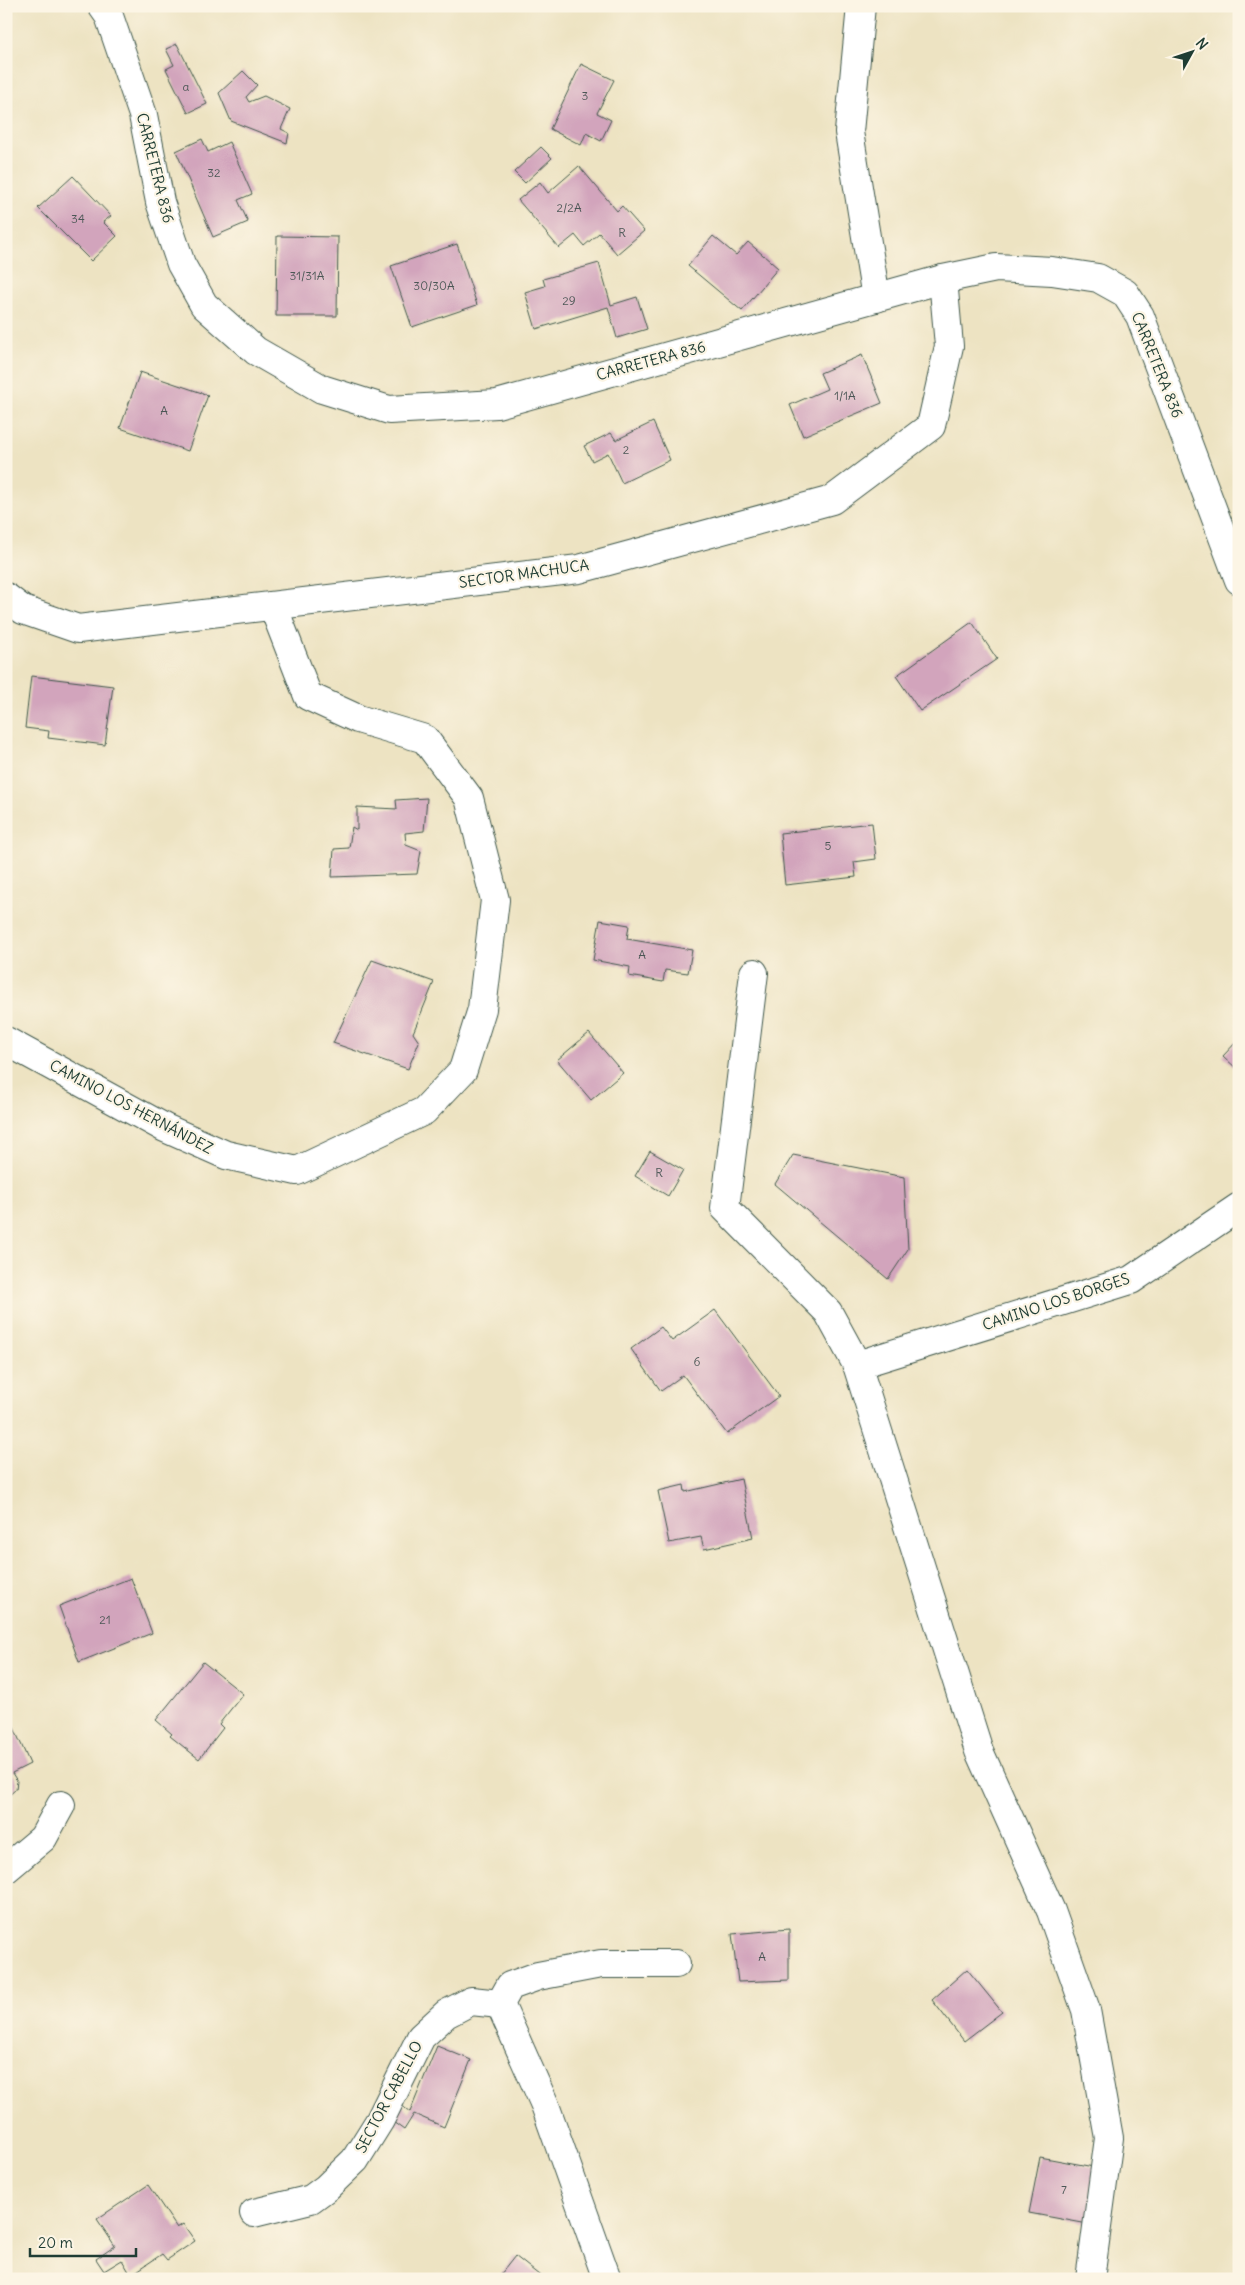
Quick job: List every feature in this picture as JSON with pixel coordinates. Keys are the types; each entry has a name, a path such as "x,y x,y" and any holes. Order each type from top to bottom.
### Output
{"street":[{"name":"CARRETERA 836","path":"102,6 109,16 143,115 160,202 178,255 204,305 256,351 322,389 389,410 497,404 943,279 996,268 1052,271 1098,278 1125,293 1140,316 1239,580"},
{"path":"861,6 849,132 876,298"},
{"name":"SECTOR MACHUCA","path":"6,597 23,610 78,629 579,569 832,500 931,426 949,346 943,279"},
{"name":"CAMINO LOS HERNÁNDEZ","path":"6,1041 165,1128 226,1155 297,1171 424,1111 463,1070 482,1009 495,900 469,798 425,739 358,719 308,696 273,606"},
{"path":"754,973 725,1208 828,1312 858,1365 979,1751 1051,1911 1086,2010 1109,2138 1090,2279"},
{"name":"CAMINO LOS BORGES","path":"858,1365 1131,1280 1239,1207"},
{"path":"6,1870 43,1838 60,1804"},
{"path":"607,2279 545,2104 500,2004 510,1986 538,1976 601,1964 676,1964"},
{"name":"SECTOR CABELLO","path":"254,2213 311,2199 326,2188 355,2160 380,2120 421,2037 446,2014 471,2000 500,2004"}],"building":[{"path":"177,44 207,104 188,113 166,69 174,65 166,49"},
{"path":"581,64 614,80 597,113 611,120 601,141 586,133 581,145 550,129"},
{"path":"243,71 257,85 246,97 249,102 264,96 290,109 281,129 289,133 287,143 231,121 219,93"},
{"path":"202,139 208,152 229,142 252,194 238,200 248,222 213,237 176,151"},
{"path":"541,147 552,158 525,183 514,172"},
{"path":"579,166 617,211 622,206 644,231 617,254 599,233 584,246 575,235 559,248 518,200 540,182 548,193"},
{"path":"73,176 111,216 103,222 117,236 91,261 38,208"},
{"path":"277,236 338,237 337,316 276,316"},
{"path":"713,236 736,255 748,242 778,268 742,311 688,266"},
{"path":"457,244 477,305 412,327 391,266"},
{"path":"599,263 611,305 637,297 647,329 617,338 608,307 536,329 525,292 545,286 543,279"},
{"path":"862,355 882,403 803,436 790,405 827,389 820,373"},
{"path":"140,372 208,395 188,451 120,428"},
{"path":"653,422 670,460 622,483 608,453 592,461 584,446 611,433 616,440"},
{"path":"972,622 997,659 920,711 896,676"},
{"path":"31,676 113,686 105,745 48,738 49,731 25,728"},
{"path":"427,798 424,831 405,833 406,845 421,851 417,874 332,877 334,849 349,848 352,827 357,830 357,807 397,809 396,800"},
{"path":"872,823 876,859 854,862 856,877 785,885 780,833"},
{"path":"600,920 629,925 627,939 692,950 688,973 665,970 663,982 629,976 630,967 593,960"},
{"path":"372,960 434,982 413,1033 419,1042 408,1069 333,1043"},
{"path":"589,1033 623,1073 591,1100 557,1060"},
{"path":"1239,1039 1239,1071 1223,1056"},
{"path":"650,1151 683,1170 668,1196 635,1176"},
{"path":"793,1155 904,1177 908,1249 888,1279 775,1184"},
{"path":"715,1310 779,1396 727,1434 683,1375 661,1391 631,1349 661,1327 672,1341"},
{"path":"741,1479 753,1538 704,1549 701,1537 669,1543 658,1491 684,1485 685,1492"},
{"path":"131,1578 152,1633 79,1662 59,1606"},
{"path":"203,1662 243,1694 219,1724 223,1728 199,1759 170,1736 172,1734 156,1720"},
{"path":"6,1710 30,1764 12,1773 17,1781 16,1789 6,1798"},
{"path":"789,1929 789,1980 738,1982 732,1934"},
{"path":"967,1969 1002,2012 964,2041 932,2000"},
{"path":"437,2046 471,2060 444,2127 414,2114 404,2130 389,2119 401,2105 410,2112"},
{"path":"1040,2157 1099,2168 1088,2224 1029,2213"},
{"path":"148,2185 177,2228 183,2224 195,2241 167,2260 162,2254 131,2275 122,2260 104,2271 96,2259 115,2246 97,2219"},
{"path":"515,2256 544,2279 497,2279"}]}
